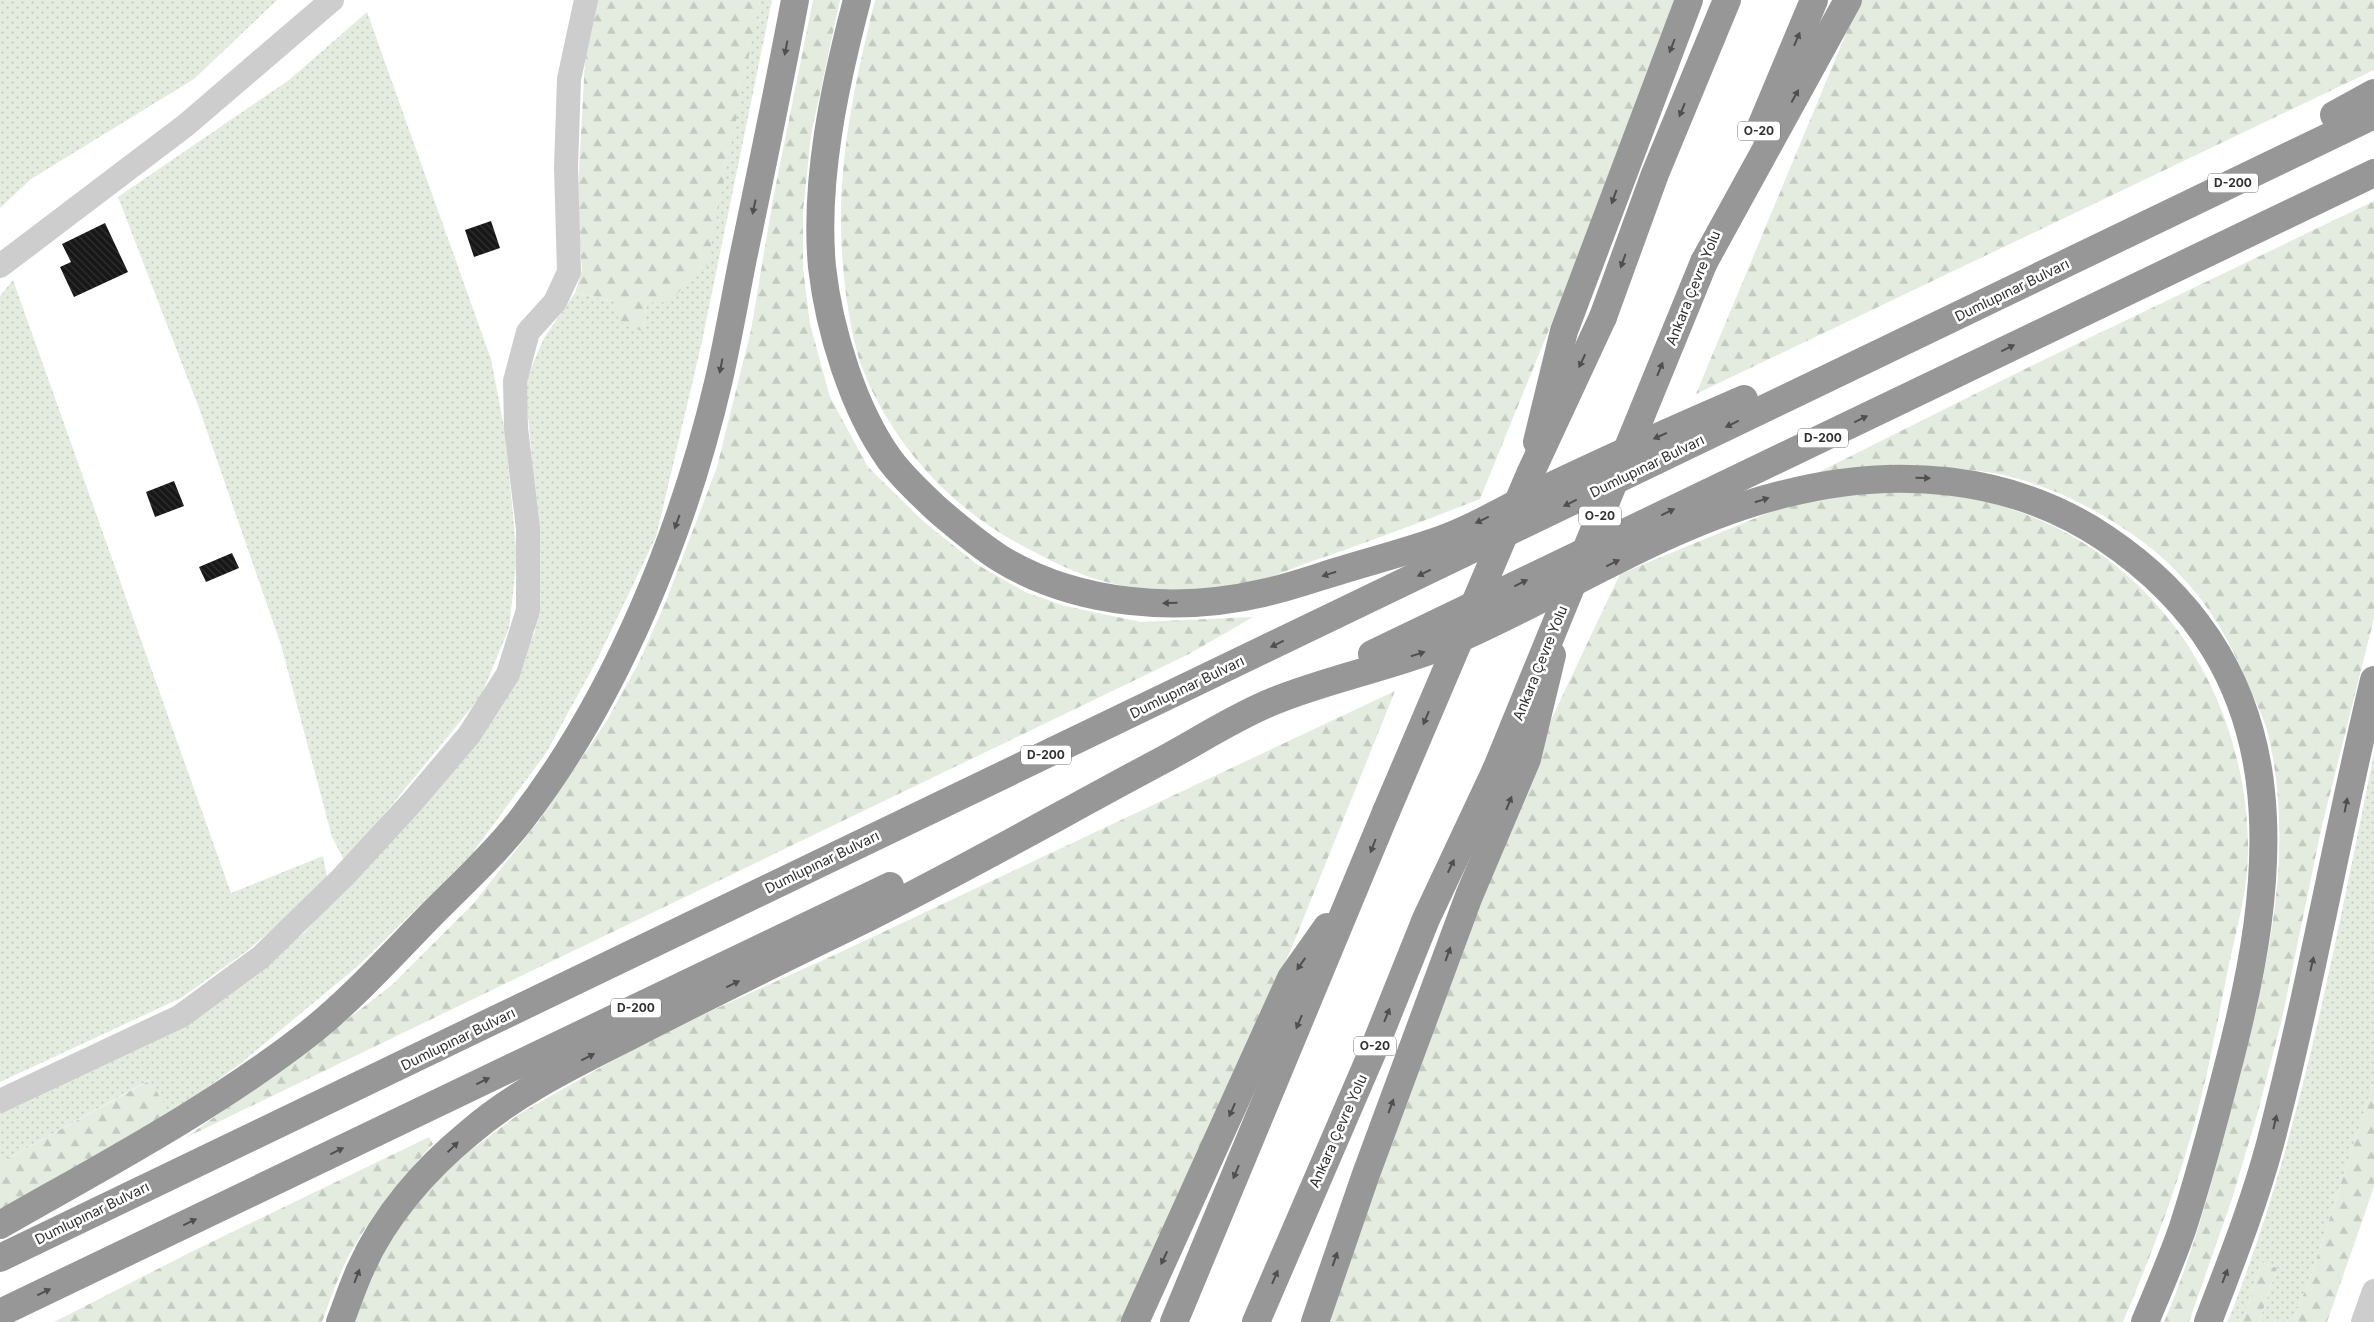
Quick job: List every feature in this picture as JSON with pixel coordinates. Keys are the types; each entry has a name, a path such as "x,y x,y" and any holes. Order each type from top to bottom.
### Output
{"highway":[{"path":"0,1225 171,1127 230,1090 311,1032 390,957 520,822 569,750 604,689 632,630 657,575 686,496 718,381 795,0"},
{"path":"857,0 842,56 828,137 821,218 822,265 830,321 865,420 891,461 923,496 960,529 1003,560 1051,582 1095,596 1143,603 1198,602 1261,594 1437,541 1597,464 1695,420 2091,251 2374,93"},
{"path":"1530,474 1564,331 1689,0"},
{"path":"1174,1322 1360,881 1386,812 1530,474 1603,316 1655,174 1727,0"},
{"name":"Ankara Çevre Yolu","path":"1256,1322 1375,1046 1426,919 1496,770 1704,262 1814,0"},
{"path":"1704,262 1848,0"},
{"name":"Dumlupınar Bulvarı","path":"0,1258 2374,115"},
{"name":"D-200","path":"0,1313 2374,173"},
{"path":"340,1322 361,1268 386,1222 427,1173 469,1132 518,1098 587,1058 877,913 1272,702 1438,647 1718,514 1785,493 1837,484 1898,478 1935,479 1981,485 2030,499 2088,527 2135,558 2175,597 2205,634 2232,682 2250,729 2261,777 2265,811 2265,845 2259,920 2238,1030 2181,1232 2145,1322"},
{"path":"1315,1322 1366,1174 1469,896 1527,759 1565,601"},
{"path":"2208,1322 2270,1145 2320,929 2353,769 2374,680"},
{"path":"1135,1322 1292,978 1360,881"}],"street":[{"path":"0,266 186,125 332,0"},
{"path":"0,1100 181,1016 262,957 343,877 412,801 468,735 508,674 528,610 528,529 516,428 515,381 528,332 555,302 569,272 566,168 568,79 586,0"},
{"path":"2363,1322 2374,1291"}],"green space":[{"path":"0,0 277,0 194,79 31,179 0,208"},
{"path":"598,0 760,0 707,266 703,265 670,302 646,303 644,332 620,322 613,301 575,293 582,270 577,207 585,60"},
{"path":"760,0 772,0 701,346 656,537 596,662 546,753 471,855 358,966 241,1063 170,1115 149,1080 0,1163 0,1111 201,1014 305,932 492,718 535,632 538,529 525,382 544,338 575,293 613,301 644,331 646,303 695,273 703,265"},
{"path":"813,0 840,0 811,135 803,212 803,268 810,324 830,397 868,467 923,521 978,565 1025,592 1065,606 1141,622 1253,617 1189,654 185,1138 292,1062 392,985 474,903 541,818 606,722 639,662 666,601 717,467 751,330 773,199"},
{"path":"875,0 1675,0 1559,305 1480,499 1253,583 1220,589 1167,590 1131,587 1089,577 1048,559 994,529 947,492 926,470 890,423 875,397 863,370 847,304 842,253 841,206 850,115"},
{"path":"1860,0 2374,0 2374,70 1696,394"},
{"path":"367,12 491,359 505,432 517,557 509,628 481,696 345,862 332,837 281,645 199,408 118,197 289,80"},
{"path":"2374,201 2374,618 2321,830 2282,1019 2257,1115 2232,1199 2189,1322 2164,1322 2204,1210 2246,1051 2266,963 2278,873 2279,828 2277,783 2269,738 2262,717 2228,642 2192,588 2161,556 2126,530 2090,508 2033,483 2013,477 1971,470 1904,468 1815,474 2027,368"},
{"path":"13,280 231,893 323,856 328,882 247,951 181,998 0,1082 0,296"},
{"path":"1897,492 1956,496 1991,503 2047,523 2097,552 2140,587 2177,629 2206,677 2229,729 2242,785 2248,844 2247,876 2242,907 2205,1081 2189,1144 2163,1222 2123,1322 1327,1322 1390,1138 1541,741 1620,574 1797,501 1851,493"},
{"path":"1395,691 1292,947 1121,1322 354,1322 357,1308 377,1264 401,1222 450,1166 519,1114 656,1036 845,950"},
{"path":"2374,754 2374,1082 2310,1279 2292,1322 2259,1322 2277,1268 2261,1262 2243,1321 2230,1316 2255,1248 2277,1179 2296,1109 2330,967"},
{"path":"150,1080 170,1115 0,1210 0,1163"},
{"path":"2374,1082 2374,1187 2327,1322 2292,1322 2310,1279"},
{"path":"429,1137 433,1144 390,1194 353,1248 332,1294 322,1322 54,1322 193,1251"},
{"path":"2261,1262 2277,1268 2259,1322 2227,1322 2230,1316 2243,1321"}],"building":[{"path":"491,221 500,248 474,257 465,230"},
{"path":"105,223 128,272 74,297 60,267 71,262 62,244"},
{"path":"174,481 184,506 155,517 146,492"},
{"path":"232,553 239,568 206,582 199,567"}]}
